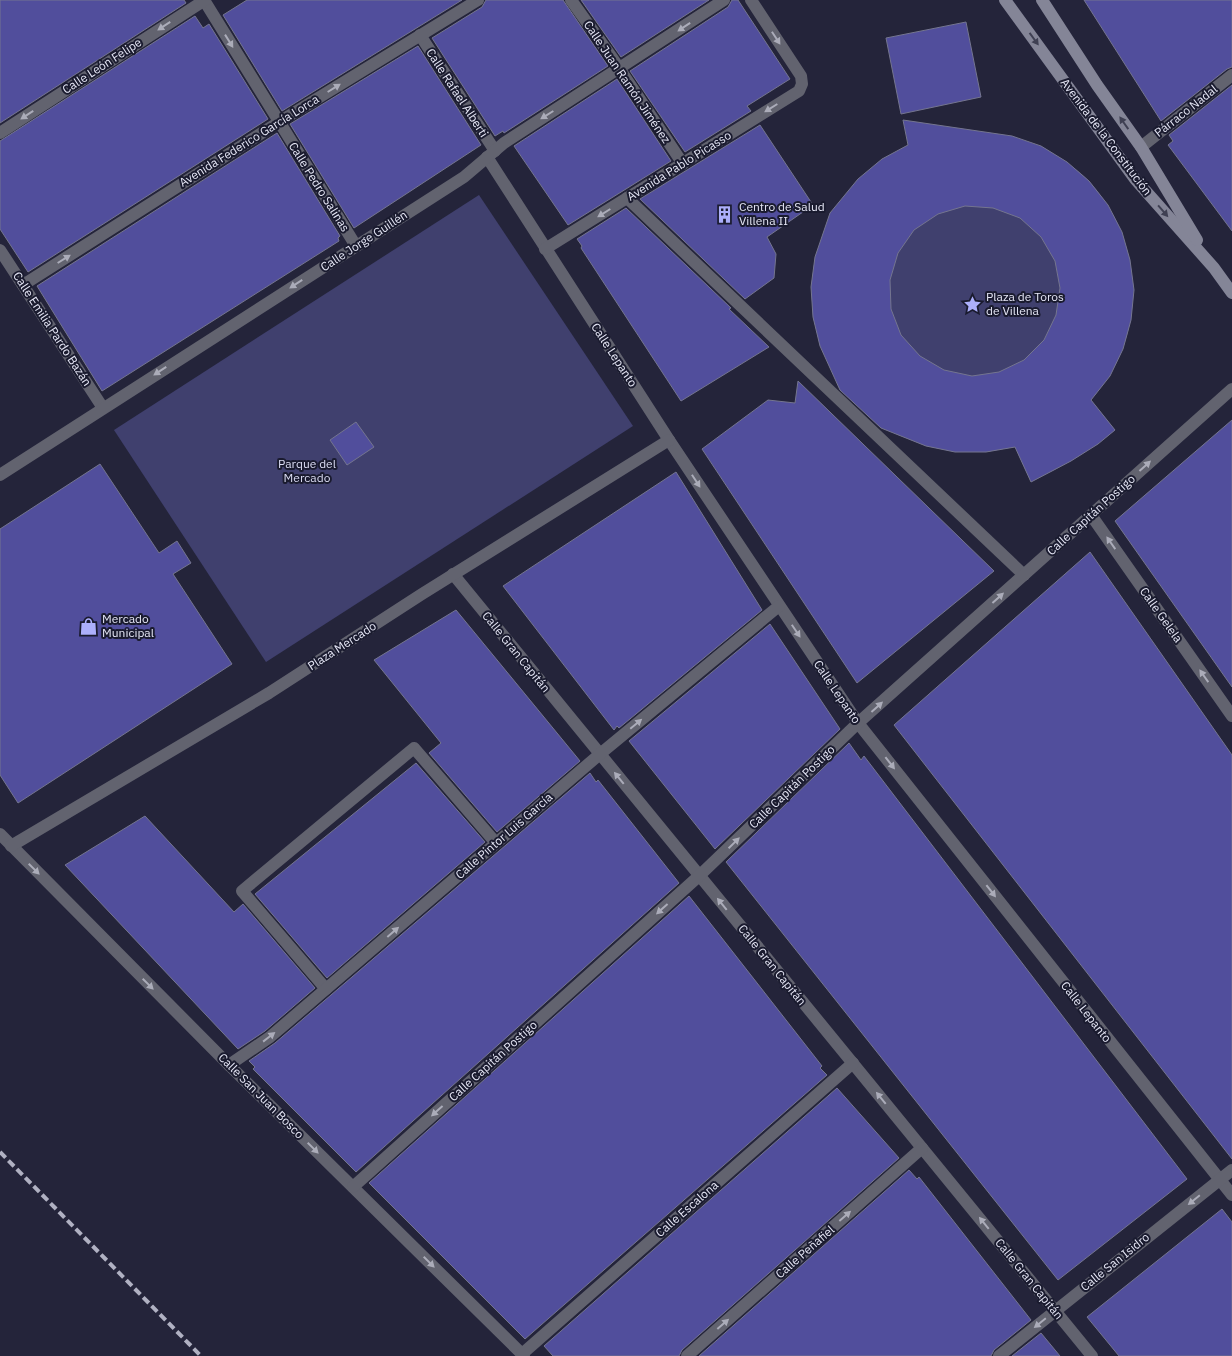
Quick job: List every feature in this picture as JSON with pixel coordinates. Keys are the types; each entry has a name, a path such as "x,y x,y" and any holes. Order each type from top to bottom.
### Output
{"street":[{"name":"Calle Pedro Salinas","path":"204,0 356,246"},
{"name":"Calle León Felipe","path":"0,132 204,0"},
{"name":"Avenida Federico García Lorca","path":"22,285 279,122 478,0"},
{"name":"Calle Juan Ramón Jiménez","path":"571,0 620,69 683,164"},
{"name":"Calle Jorge Guillén","path":"0,475 464,176 491,154 724,0"},
{"name":"Avenida Pablo Picasso","path":"545,249 799,91 802,84 801,76 751,0"},
{"name":"Avenida de la Constitución","path":"1005,0 1135,179 1214,268 1232,293"},
{"path":"1042,0 1140,147 1214,268"},
{"name":"Calle Rafael Alberti","path":"420,35 491,154"},
{"name":"Párraco Nadal","path":"1140,147 1232,75"},
{"name":"Calle Lepanto","path":"491,154 545,249 669,440 858,723 1232,1195"},
{"path":"628,198 1024,575"},
{"name":"Calle Emilia Pardo Bazán","path":"0,250 104,408"},
{"name":"Calle Capitán Postigo","path":"353,1187 699,876 858,723 1232,389"},
{"name":"Plaza Mercado","path":"11,846 269,693 453,574 669,440"},
{"name":"Calle Gelela","path":"1091,515 1232,716"},
{"name":"Calle Gran Capitán","path":"453,574 1092,1356"},
{"name":"Calle Pintor Luis García","path":"229,1065 270,1037 600,754 779,606"},
{"path":"326,989 242,892 414,748 496,843"},
{"name":"Calle San Juan Bosco","path":"0,834 229,1065 523,1355"},
{"name":"Calle Escalona","path":"523,1355 852,1063"},
{"name":"Calle Peñafiel","path":"687,1356 922,1148"},
{"name":"Calle San Isidro","path":"1000,1356 1232,1170"}],"green space":[{"name":"Plaza de Toros de Villena","path":"1041,146 1067,162 1085,177 1104,200 1124,239 1133,282 1129,326 1123,348 1109,376 1091,400 1115,430 1074,459 1031,482 1015,447 986,452 955,452 926,446 898,435 872,418 820,346 813,317 811,287 815,257 825,228 839,202"},
{"name":"Parque del Mercado","path":"479,195 633,426 266,662 114,430"}],"building":[{"path":"0,0 184,0 186,3 0,123"},
{"path":"247,0 462,0 282,111 223,15"},
{"path":"486,0 563,0 608,66 504,133 503,131 495,136 432,38 482,7"},
{"path":"581,0 709,0 621,57"},
{"path":"732,0 738,0 790,79 747,106 751,111 685,152 630,71 728,7"},
{"path":"1084,0 1232,0 1232,67 1161,121"},
{"path":"195,16 203,28 209,24 268,119 28,272 0,229 0,141"},
{"path":"966,22 981,97 901,114 886,38"},
{"path":"418,46 481,145 354,228 290,124"},
{"path":"617,79 671,161 568,225 514,146"},
{"path":"1232,85 1232,231 1168,145 1173,141 1169,135"},
{"name":"Plaza de Toros de Villena","path":"903,120 1012,136 1041,146 1067,162 1089,181 1108,205 1122,232 1130,260 1134,290 1131,320 1123,349 1110,376 1091,400 1115,430 1098,444 1071,461 1031,482 1015,447 986,452 955,452 926,446 881,428 840,390 820,346 813,317 811,287 815,257 830,213 858,179 882,159 908,145","holes":["965,206 993,208 1020,218 1041,237 1055,261 1060,288 1056,315 1044,340 1024,360 999,372 972,376 944,370 920,356 901,335 891,309 890,280 898,253 914,230 938,214"]},
{"name":"Centro de Salud Villena II","path":"760,125 813,205 767,237 776,254 774,278 745,299 640,199"},
{"path":"277,133 340,236 338,238 339,241 102,391 37,286"},
{"path":"626,208 769,347 681,401 577,239"},
{"path":"798,381 994,571 857,683 702,449 768,400 795,403"},
{"path":"1232,420 1232,687 1115,521"},
{"path":"356,422 374,447 347,465 330,440"},
{"name":"Mercado Municipal","path":"100,464 159,553 177,541 191,563 173,574 232,664 18,803 0,775 0,529"},
{"path":"676,472 762,610 619,728 617,726 614,730 503,586"},
{"path":"1090,552 1232,755 1232,1159 894,725"},
{"path":"456,610 580,761 497,832 429,753 441,743 374,660"},
{"path":"770,624 840,729 715,849 629,741"},
{"path":"849,743 861,760 864,756 1187,1179 1058,1280 726,862"},
{"path":"416,763 485,842 327,978 255,894"},
{"path":"590,773 596,782 598,780 679,883 356,1172 253,1069 255,1067 249,1061 275,1043"},
{"path":"145,816 234,912 243,904 315,988 265,1031 238,1049 65,865"},
{"path":"689,896 822,1066 820,1068 827,1075 525,1339 369,1183"},
{"path":"837,1088 899,1158 682,1350 679,1356 553,1356 544,1346"},
{"path":"909,1170 917,1179 919,1177 1031,1320 994,1350 991,1356 699,1356"},
{"path":"1222,1209 1232,1222 1232,1356 1119,1356 1087,1317"},
{"path":"1041,1333 1060,1356 1012,1356"}],"railway":[{"path":"0,1152 201,1356"}],"place":[{"name":"Centro de Salud Villena II","path":"725,214"},
{"name":"Plaza de Toros de Villena","path":"972,304"},
{"name":"Mercado Municipal","path":"88,626"}]}
